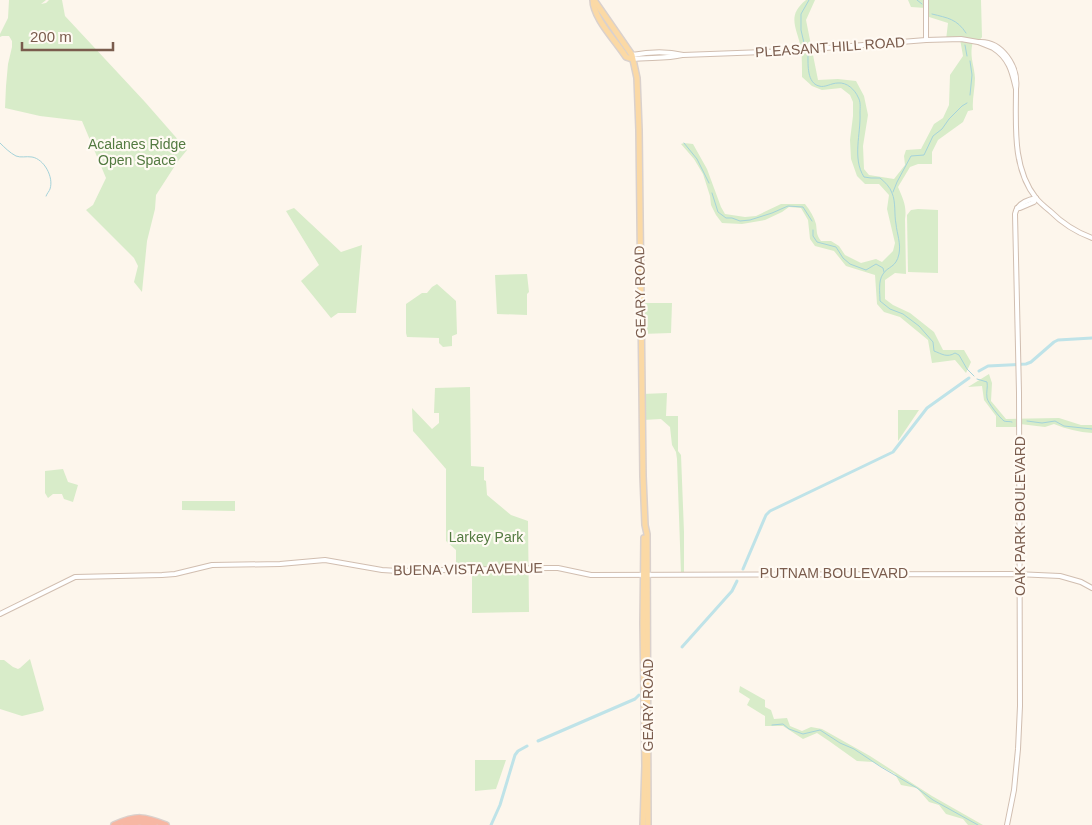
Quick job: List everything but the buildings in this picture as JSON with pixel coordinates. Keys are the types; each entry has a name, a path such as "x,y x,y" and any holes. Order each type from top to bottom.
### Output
{"highway":[{"path":"114,825 138,817 147,818 166,825"},
{"path":"125,825 136,822 154,825"}],"main road":[{"name":"GEARY ROAD","path":"593,0 593,6 599,19 613,32 626,56 632,57 637,78 643,476 647,534 645,574 646,788 648,825"},
{"name":"GEARY ROAD","path":"643,825 646,788"}],"street":[{"path":"926,0 926,40"},
{"name":"PLEASANT HILL ROAD","path":"632,57 676,57 683,55 788,51 926,40 960,39 978,42 991,48 1005,60 1012,72 1016,89 1016,144 1026,182 1036,198 1055,216 1082,235 1092,238"},
{"name":"OAK PARK BOULEVARD","path":"1007,825 1014,790 1020,706 1015,214 1017,208 1034,202 1036,198"},
{"name":"BUENA VISTA AVENUE","path":"0,614 75,577 175,574 212,565 280,564 325,560 398,571 558,568 590,575 645,574"},
{"name":"PUTNAM BOULEVARD","path":"645,574 1020,574 1060,576 1081,582 1092,588"}],"green space":[{"name":"Acalanes Ridge Open Space","path":"9,0 46,0 41,4 49,0 62,0 65,16 187,150 156,195 155,209 147,241 142,292 134,282 138,266 134,258 86,210 93,205 106,178 82,121 40,116 5,108 8,64 12,41 9,36 0,37 0,34 8,18"},
{"path":"806,0 815,0 806,20 818,80 838,79 856,81 864,96 868,115 863,146 864,169 869,175 894,179 905,165 904,156 906,150 921,149 934,124 943,118 949,105 950,75 963,56 960,39 946,40 948,23 926,16 926,8 911,7 908,0 981,0 982,37 978,42 973,41 971,51 975,78 973,110 968,111 963,122 938,140 932,152 932,164 918,164 910,167 898,187 905,210 906,274 895,273 885,280 885,299 910,313 934,332 943,350 964,350 971,362 966,373 955,360 932,363 928,340 900,317 884,312 877,304 875,275 846,266 834,251 815,246 810,239 808,220 801,208 789,207 765,220 742,224 722,223 711,205 703,174 694,159 681,144 693,144 707,169 725,214 745,217 756,216 781,204 805,204 814,219 817,235 821,241 831,241 839,246 845,255 861,263 876,259 882,262 893,251 895,243 887,209 889,195 879,184 865,184 857,176 851,159 850,140 853,102 850,95 841,88 822,90 812,86 802,77 801,48 794,22 796,11"},
{"path":"294,208 341,252 362,245 356,313 338,313 331,318 301,281 319,265 286,211"},
{"path":"911,210 938,210 938,273 908,272 907,215"},
{"path":"527,274 529,292 527,294 527,315 497,314 495,275"},
{"path":"437,284 456,301 457,334 452,336 452,346 443,347 439,343 439,338 407,337 406,333 406,304 422,293 427,293"},
{"path":"641,303 672,303 671,333 641,334"},
{"path":"989,374 992,383 991,401 1006,419 1059,418 1081,425 1092,425 1092,433 1054,424 1045,427 1020,424 1019,427 996,427 996,416 984,400 982,386 968,387"},
{"name":"Larkey Park","path":"470,387 471,466 484,467 487,495 511,515 528,521 529,612 472,613 472,567 456,566 456,550 446,541 446,469 413,431 412,408 432,429 439,423 439,413 434,413 435,388"},
{"path":"667,393 666,416 678,416 678,451 681,455 684,532 684,574 681,574 677,459 672,445 670,427 661,419 643,420 642,394"},
{"path":"898,410 919,410 898,441"},
{"path":"63,469 68,482 78,485 73,502 64,499 62,494 53,494 48,498 45,493 45,471"},
{"path":"182,501 235,501 235,511 182,510"},
{"path":"30,659 43,711 22,716 0,709 0,660 4,660 18,669"},
{"path":"740,686 765,700 765,707 771,710 774,719 787,718 790,726 802,731 811,727 822,729 983,825 968,825 963,819 946,814 939,805 929,802 917,788 901,785 895,774 873,762 857,761 817,733 803,739 783,726 765,726 765,716 747,705 750,699 739,692"},
{"path":"475,760 506,760 496,789 475,791"}],"waterway":[{"path":"804,43 801,30 801,14 809,0"},
{"path":"917,0 922,4"},
{"path":"932,14 956,22 966,33"},
{"path":"965,45 967,56"},
{"path":"808,55 810,78 815,84 826,86 841,83 853,89 857,94 860,105 858,146 860,170 864,177 880,178 889,187 893,197 899,254 896,262 881,277 880,301 919,326 933,342 934,351 944,355 955,353 959,355 967,369 974,376"},
{"path":"970,61 972,75 970,95"},
{"path":"893,192 911,156 924,155 933,136 967,103"},
{"path":"0,143 16,156 36,158 44,165 51,179 50,189 46,196"},
{"path":"684,143 697,159 709,183"},
{"path":"712,193 718,212 726,218 740,221 750,220 788,206 803,207 812,221"},
{"path":"813,230 813,236 817,242 836,247 843,258 850,264 866,270 876,264 883,268 884,272"},
{"path":"979,371 988,366 1026,364 1058,340 1092,338"},
{"path":"743,569 766,515 770,511 893,452 927,408 969,378"},
{"path":"977,379 987,382 987,398 997,414 1004,421 1012,422"},
{"path":"1027,421 1042,423 1055,421 1064,426 1092,429"},
{"path":"682,647 732,591 737,581"},
{"path":"538,741 635,699 639,695"},
{"path":"772,725 783,724 789,729 803,734 820,730 917,788 933,800 978,825"},
{"path":"491,825 500,805 515,755 527,746"}]}
